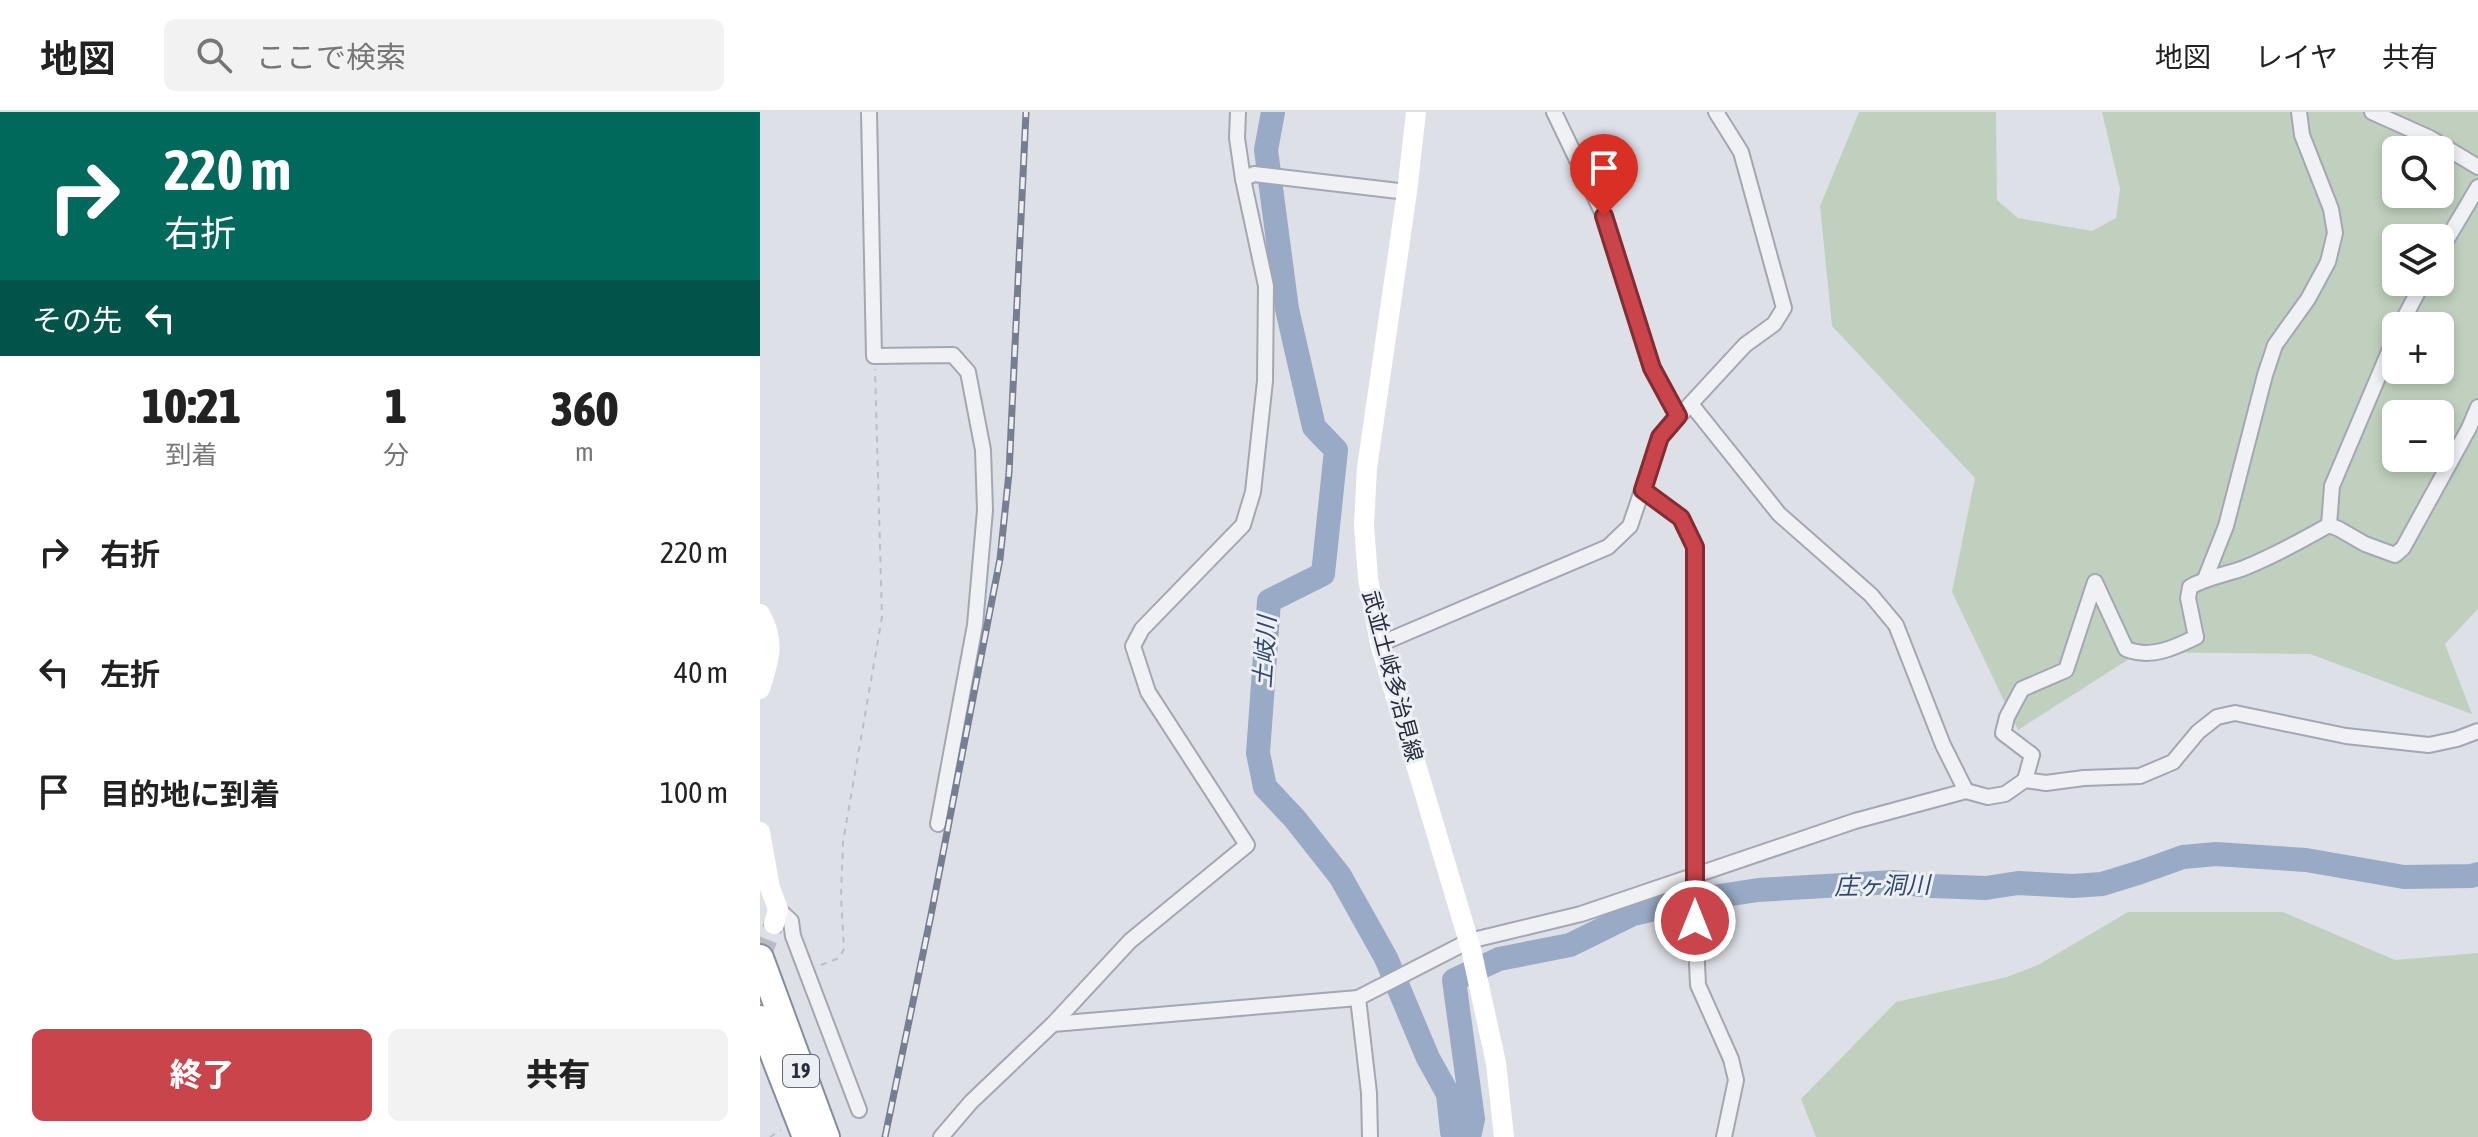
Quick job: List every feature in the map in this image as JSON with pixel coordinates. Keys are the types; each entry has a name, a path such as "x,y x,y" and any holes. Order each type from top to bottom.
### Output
{"highway":[{"name":"19","path":"760,958 793,1133"},
{"name":"19","path":"768,1012 826,1137"}],"main road":[{"name":"武並土岐多治見線","path":"1416,112 1400,191 1367,468 1364,525 1368,578 1380,644 1480,986 1496,1063 1504,1137"},
{"path":"760,614 770,638 767,667 760,689"},
{"path":"760,832 776,916"}],"street":[{"path":"869,112 874,356 953,355 968,372 983,450 985,510 975,625 938,824"},
{"path":"941,1137 971,1102 1053,1024 1130,941 1247,845 1148,692 1133,646 1142,629 1243,525 1253,492 1265,381 1266,286 1249,176 1237,138 1238,112"},
{"path":"1554,112 1604,216 1652,368 1678,416"},
{"path":"1380,644 1608,547 1630,526 1660,437 1745,345 1774,324 1784,308 1741,152 1716,112"},
{"path":"2205,579 2226,526 2275,345 2308,299 2328,262 2335,233 2331,209 2302,135 2299,112"},
{"path":"2372,112 2430,138 2478,167"},
{"path":"1249,176 1400,191"},
{"path":"2454,227 2478,187"},
{"path":"2329,525 2332,486 2382,368"},
{"path":"1691,404 1779,514 1871,595 1896,625 1943,745 1966,791"},
{"path":"2329,525 2365,544 2395,555 2403,548 2478,407"},
{"path":"1643,490 1681,518 1695,547 1698,985 1731,1059 1736,1080 1724,1137"},
{"path":"1053,1024 1358,998 1467,945 1581,914 1855,821 1966,791 1988,797 2005,794 2025,780 2032,755 2003,733 2007,717 2022,689 2066,670 2095,582 2126,649 2140,654 2171,649 2196,637 2188,598 2190,587 2279,553 2329,525"},
{"path":"2025,780 2046,783 2140,776 2173,762 2198,732 2217,717 2235,713 2346,736 2429,745 2478,731"},
{"path":"776,916 791,921 793,936 859,1110"},
{"path":"1358,998 1369,1093 1370,1137"}],"path":[{"path":"807,971 839,958 844,949 841,896 843,842 882,617 874,356"},
{"path":"770,1137 793,1133"}],"green space":[{"path":"1859,112 1996,112 1997,200 2018,218 2092,231 2116,218 2120,189 2102,112 2478,112 2478,609 2445,644 2472,714 2310,654 2140,652 2018,730 1952,592 1975,478 1832,326 1820,206"},
{"path":"2128,912 2283,912 2395,960 2478,953 2478,1137 1816,1137 1801,1099 1896,1002 2007,977 2038,965"}],"waterway":[{"name":"土岐川","path":"1273,112 1266,150 1287,309 1314,427 1336,450 1323,574 1269,601 1258,753 1265,787 1340,876 1386,958 1428,1058 1448,1094 1454,1137"},
{"name":"庄ヶ洞川","path":"1469,1137 1473,1119 1454,980 1499,959 1570,945 1633,914 1758,890 1894,882 1986,888 2018,883 2102,884 2183,857 2216,854 2306,860 2404,877 2478,874"}],"tunnel":[{"path":"760,958 774,924"}],"railway":[{"path":"885,1137 1000,559 1009,473 1026,112"}],"route":[{"path":"1604,216 1652,368 1678,416 1660,437 1643,490 1681,518 1695,547 1695,921"}]}
